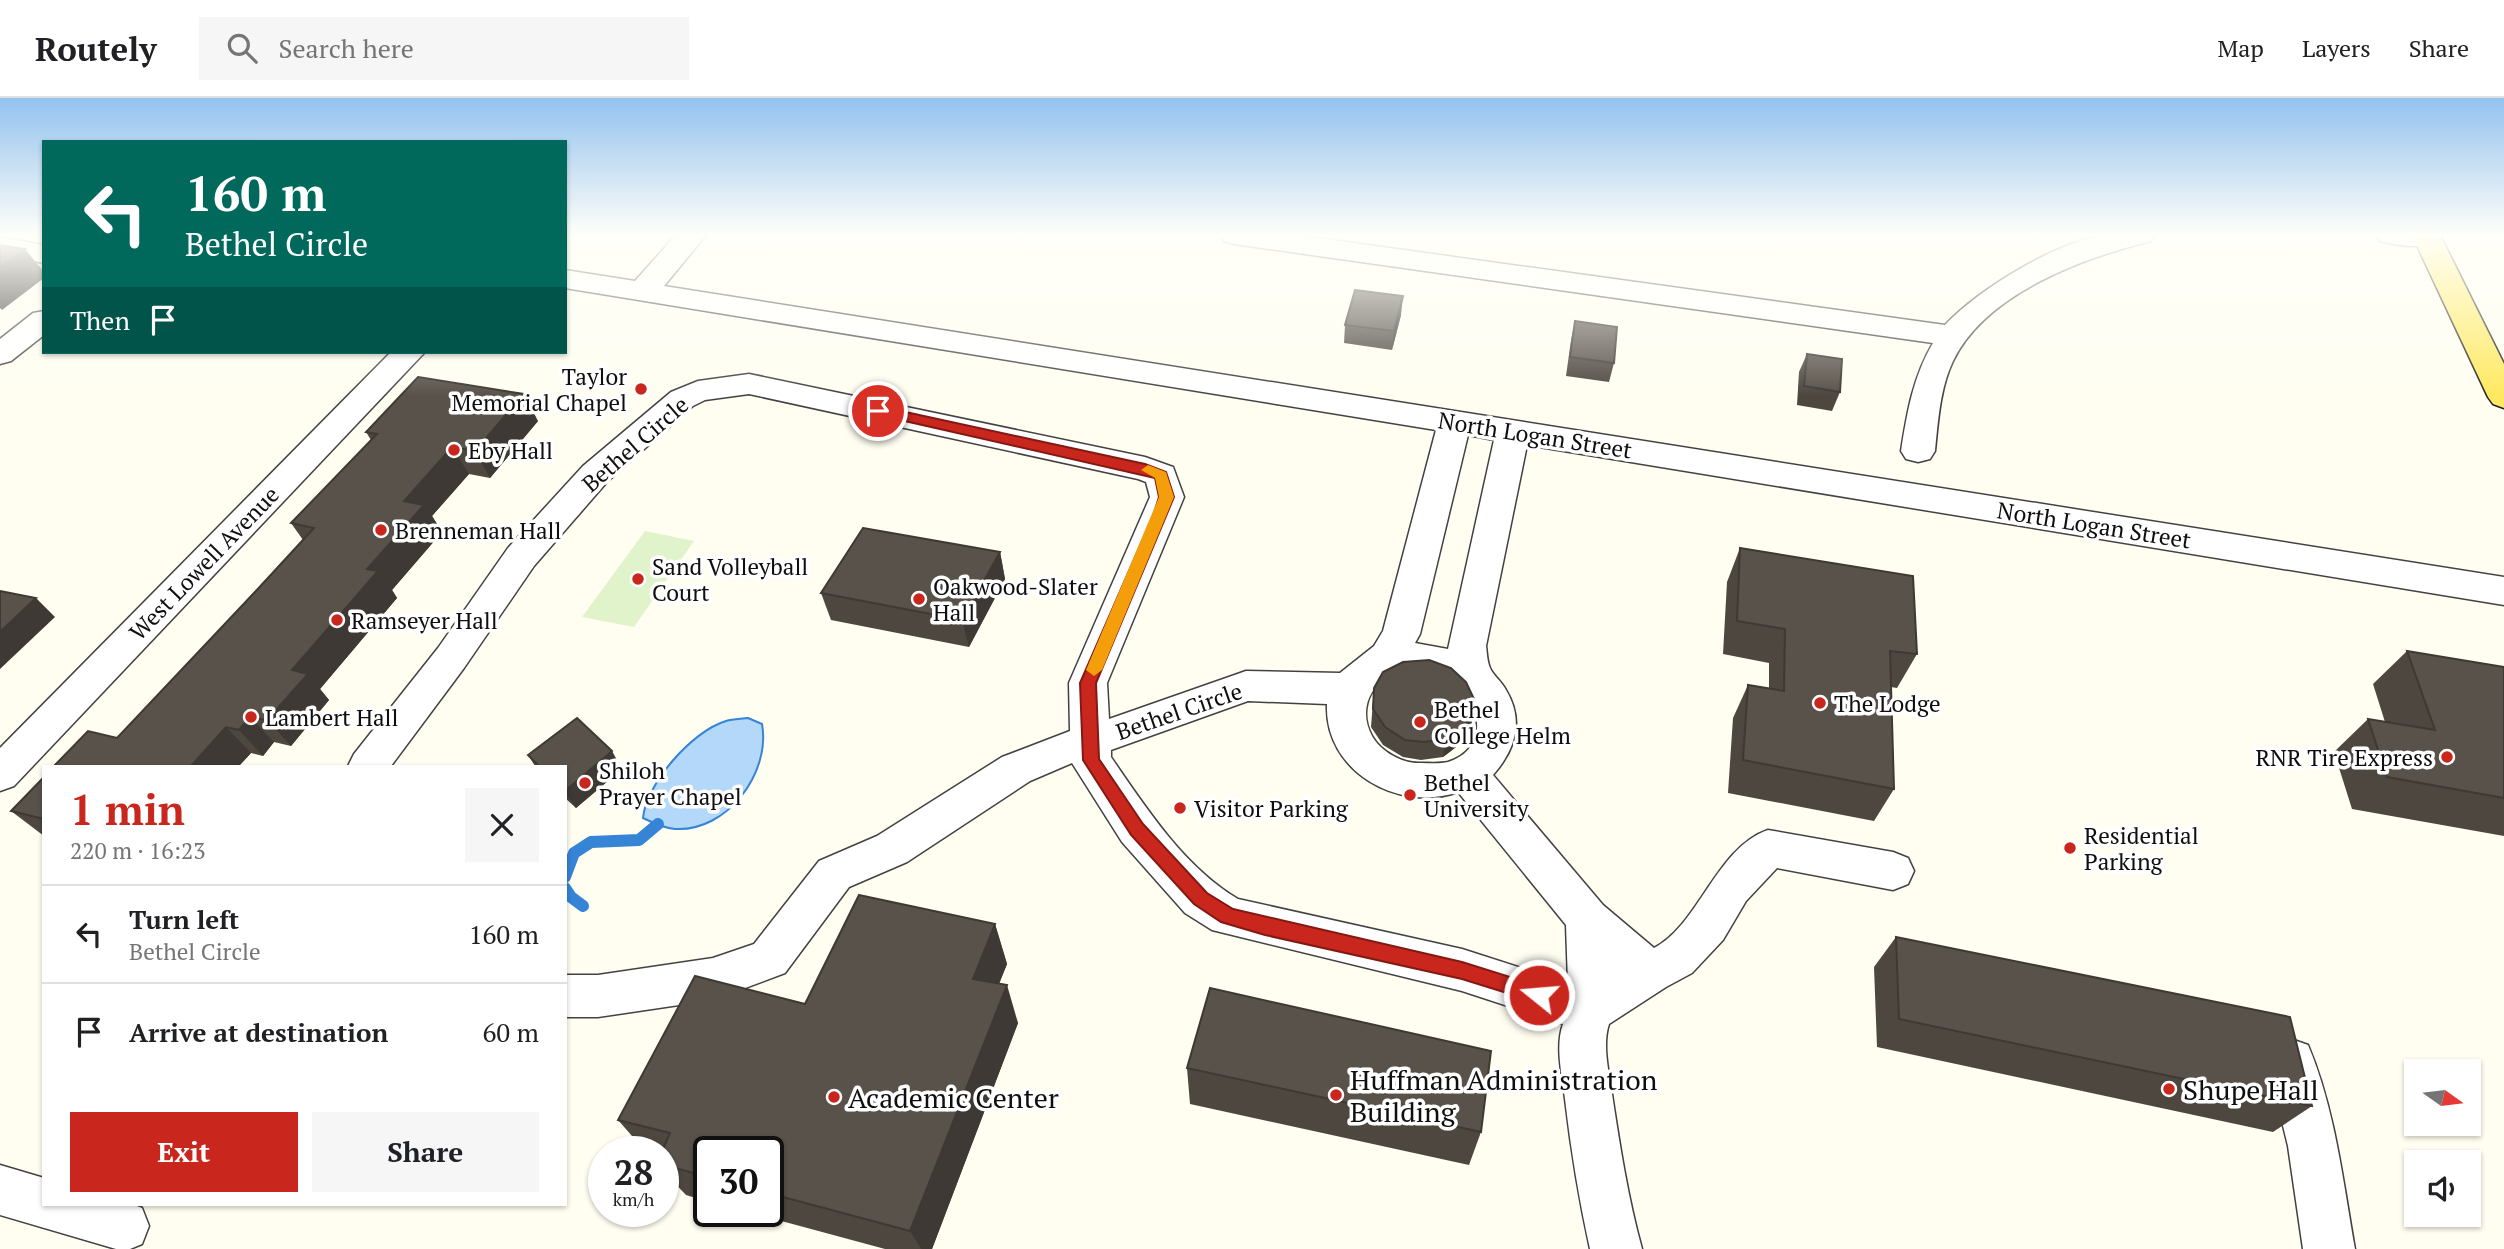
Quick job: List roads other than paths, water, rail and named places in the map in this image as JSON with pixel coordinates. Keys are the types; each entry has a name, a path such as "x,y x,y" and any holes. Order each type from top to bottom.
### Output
{"main road":[{"path":"2452,289 2504,397"}],"street":[{"name":"North Logan Street","path":"628,289 2504,590"},
{"path":"1613,289 1953,337"},
{"path":"1918,451 1923,412 1938,360 1959,327 2009,289"},
{"path":"0,354 42,322"},
{"name":"West Lowell Avenue","path":"0,774 407,354"},
{"name":"Bethel Circle","path":"369,765 451,658 521,557 595,474 682,398 718,387 749,384 1119,463 1161,475 1167,497 1088,683 1091,760 1137,830 1200,899 1228,916 1462,970 1590,1011"},
{"path":"1455,422 1401,634 1387,656 1363,678 1344,706 1345,724 1352,742 1365,758 1384,771 1406,779 1437,780 1466,772 1587,919 1650,972"},
{"path":"1472,676 1467,646 1513,431"},
{"name":"Bethel Circle","path":"567,996 598,996 713,979 769,959 834,874 892,849 1016,769 1246,686 1363,678 1402,658 1416,657 1446,662 1472,676 1486,690 1496,707 1499,726 1494,744 1483,760 1466,772"},
{"path":"1590,1011 1650,972 1676,960 1707,926 1731,888 1768,848 1893,871"},
{"path":"1587,919 1591,959 1590,1011 1583,1033 1591,1135 1616,1249"},
{"path":"2281,1021 2313,1146 2329,1249"},
{"path":"0,1190 42,1202"},
{"path":"56,1206 122,1226"}],"water":[{"path":"748,718 762,724 760,762 752,780 728,810 712,821 675,829 643,818 652,790 673,760 686,747 713,727 729,720"}],"waterway":[{"path":"567,872 574,853 591,842 639,840 658,824"},
{"path":"567,891 583,906"}],"place":[{"name":"Taylor Memorial Chapel","path":"641,389"},
{"name":"Eby Hall","path":"454,450"},
{"name":"Brenneman Hall","path":"381,530"},
{"name":"Sand Volleyball Court","path":"638,579"},
{"name":"Oakwood-Slater Hall","path":"919,599"},
{"name":"Ramseyer Hall","path":"337,620"},
{"name":"The Lodge","path":"1820,703"},
{"name":"Lambert Hall","path":"251,717"},
{"name":"Bethel College Helm","path":"1420,722"},
{"name":"RNR Tire Express","path":"2447,757"},
{"name":"Shiloh Prayer Chapel","path":"585,783"},
{"name":"Bethel University","path":"1410,795"},
{"name":"Visitor Parking","path":"1180,808"},
{"name":"Residential Parking","path":"2070,848"},
{"name":"Shupe Hall","path":"2169,1089"},
{"name":"Huffman Administration Building","path":"1336,1095"},
{"name":"Academic Center","path":"834,1097"}]}
